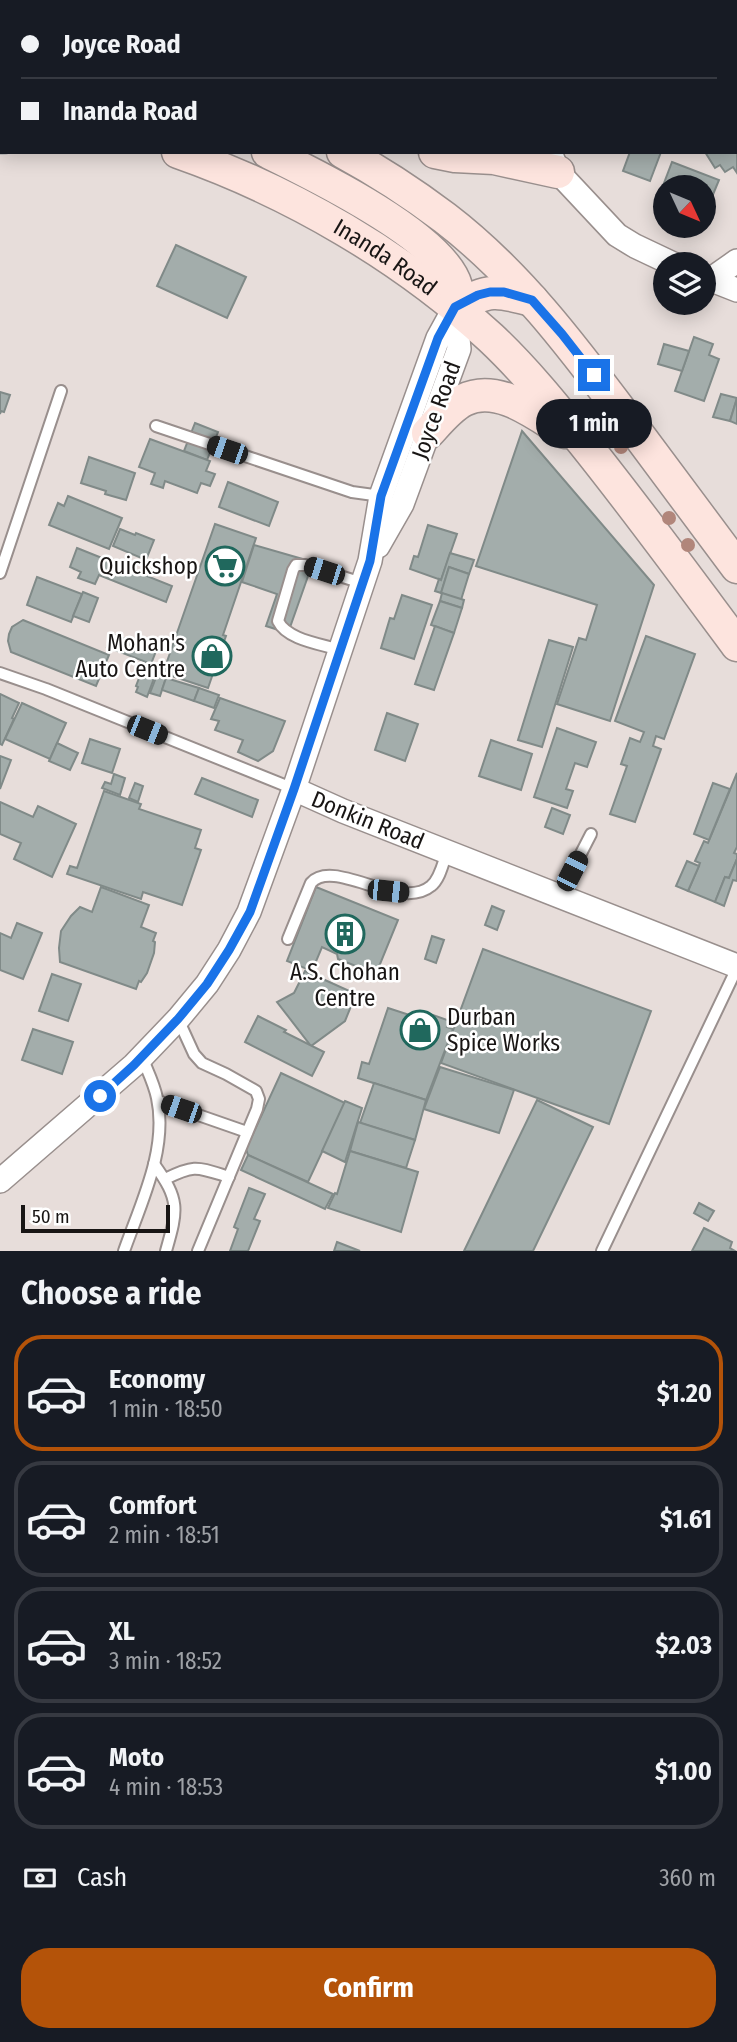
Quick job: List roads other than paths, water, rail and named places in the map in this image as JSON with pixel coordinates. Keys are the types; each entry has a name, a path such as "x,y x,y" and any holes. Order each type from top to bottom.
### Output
{"main road":[{"name":"Inanda Road","path":"183,154 245,179 309,210 361,240 455,307 493,340 529,377 623,491 737,645"},
{"path":"272,154 335,184 420,240 442,261 456,285 455,307"},
{"path":"346,154 446,219 532,300 594,375 737,566"},
{"path":"445,154 498,155 554,162"},
{"path":"455,307 490,292 504,292 532,300"},
{"path":"428,433 462,400 486,394 501,397 533,412 584,444"}],"street":[{"path":"554,162 617,234 653,255"},
{"path":"716,274 737,261"},
{"path":"716,282 737,290"},
{"name":"Joyce Road","path":"0,1181 83,1111 142,1057 178,1019 207,984 250,912 370,561 402,504 459,349 455,307"},
{"name":"Joyce Road","path":"370,561 381,496 438,338 455,307"},
{"name":"Donkin Road","path":"294,789 343,811 737,967"}],"lane":[{"path":"0,573 61,391"},
{"path":"156,426 352,492 381,496"},
{"path":"340,650 288,634 279,625 293,570 296,565 305,565 362,583"},
{"name":"Donkin Road","path":"0,673 294,789"},
{"path":"562,897 591,834"},
{"path":"288,939 315,879 332,876 388,891 412,893 432,885 447,852"},
{"path":"601,1251 737,967"},
{"path":"178,1019 194,1054 202,1063 256,1091 259,1099 198,1251"},
{"path":"124,1251 159,1149 158,1101 142,1057"},
{"path":"158,1101 247,1132"},
{"path":"154,1164 173,1194 175,1206 166,1251"},
{"path":"164,1179 192,1167 229,1177"}],"place":[{"name":"Quickshop","path":"225,566"},
{"name":"Mohan's Auto Centre","path":"212,656"},
{"name":"A.S. Chohan Centre","path":"345,934"},
{"name":"Durban Spice Works","path":"420,1030"}]}
